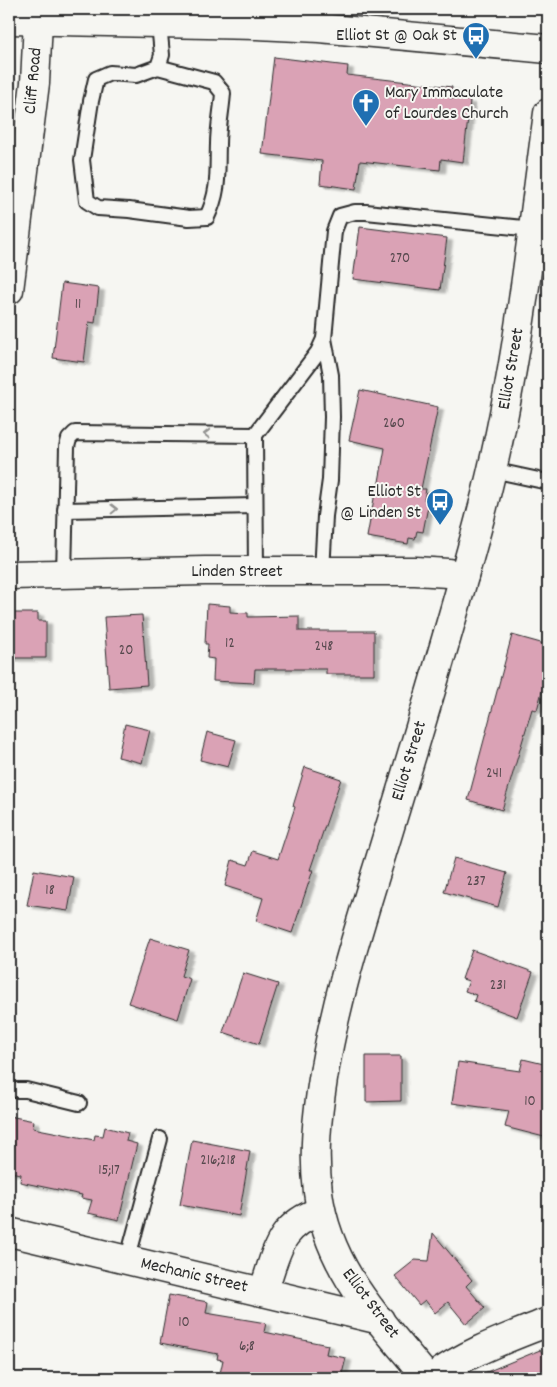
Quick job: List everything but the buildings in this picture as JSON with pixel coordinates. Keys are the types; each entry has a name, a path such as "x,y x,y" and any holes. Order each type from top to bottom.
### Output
{"street":[{"path":"9,20 38,21 107,15 159,23 320,28 548,49"},
{"name":"Cliff Road","path":"9,290 35,83 38,21"},
{"name":"Elliot Street","path":"427,1378 365,1303 342,1268 332,1248 321,1211 316,1176 316,1136 319,1104 333,1026 349,960 464,576 492,470 516,350 548,113"},
{"name":"Linden Street","path":"9,575 432,571 464,576"},
{"path":"262,1292 281,1242 288,1230 303,1218 321,1211"},
{"name":"Mechanic Street","path":"9,1232 380,1320"},
{"path":"432,1378 456,1361 473,1352 548,1322"}],"lane":[{"path":"158,67 162,55 159,23"},
{"path":"158,67 214,82 223,92 218,142 218,182 213,204 207,217 189,218 98,208 87,201 82,160 96,79 110,73 136,75 158,67"},
{"path":"322,572 325,516 330,480 332,417 330,375 324,339 334,231 340,216 355,212 366,212 532,229"},
{"path":"256,572 255,435 318,352 324,339"},
{"path":"64,574 67,447 69,439 75,433 255,435"},
{"path":"492,470 548,482"},
{"path":"65,510 255,506"},
{"path":"9,1090 26,1090 79,1103"},
{"path":"127,1260 160,1139"}],"place":[{"name":"Elliot St @ Oak St","path":"476,60"},
{"name":"Mary Immaculate of Lourdes Church","path":"366,127"},
{"name":"Elliot St @ Linden St","path":"440,526"}]}
